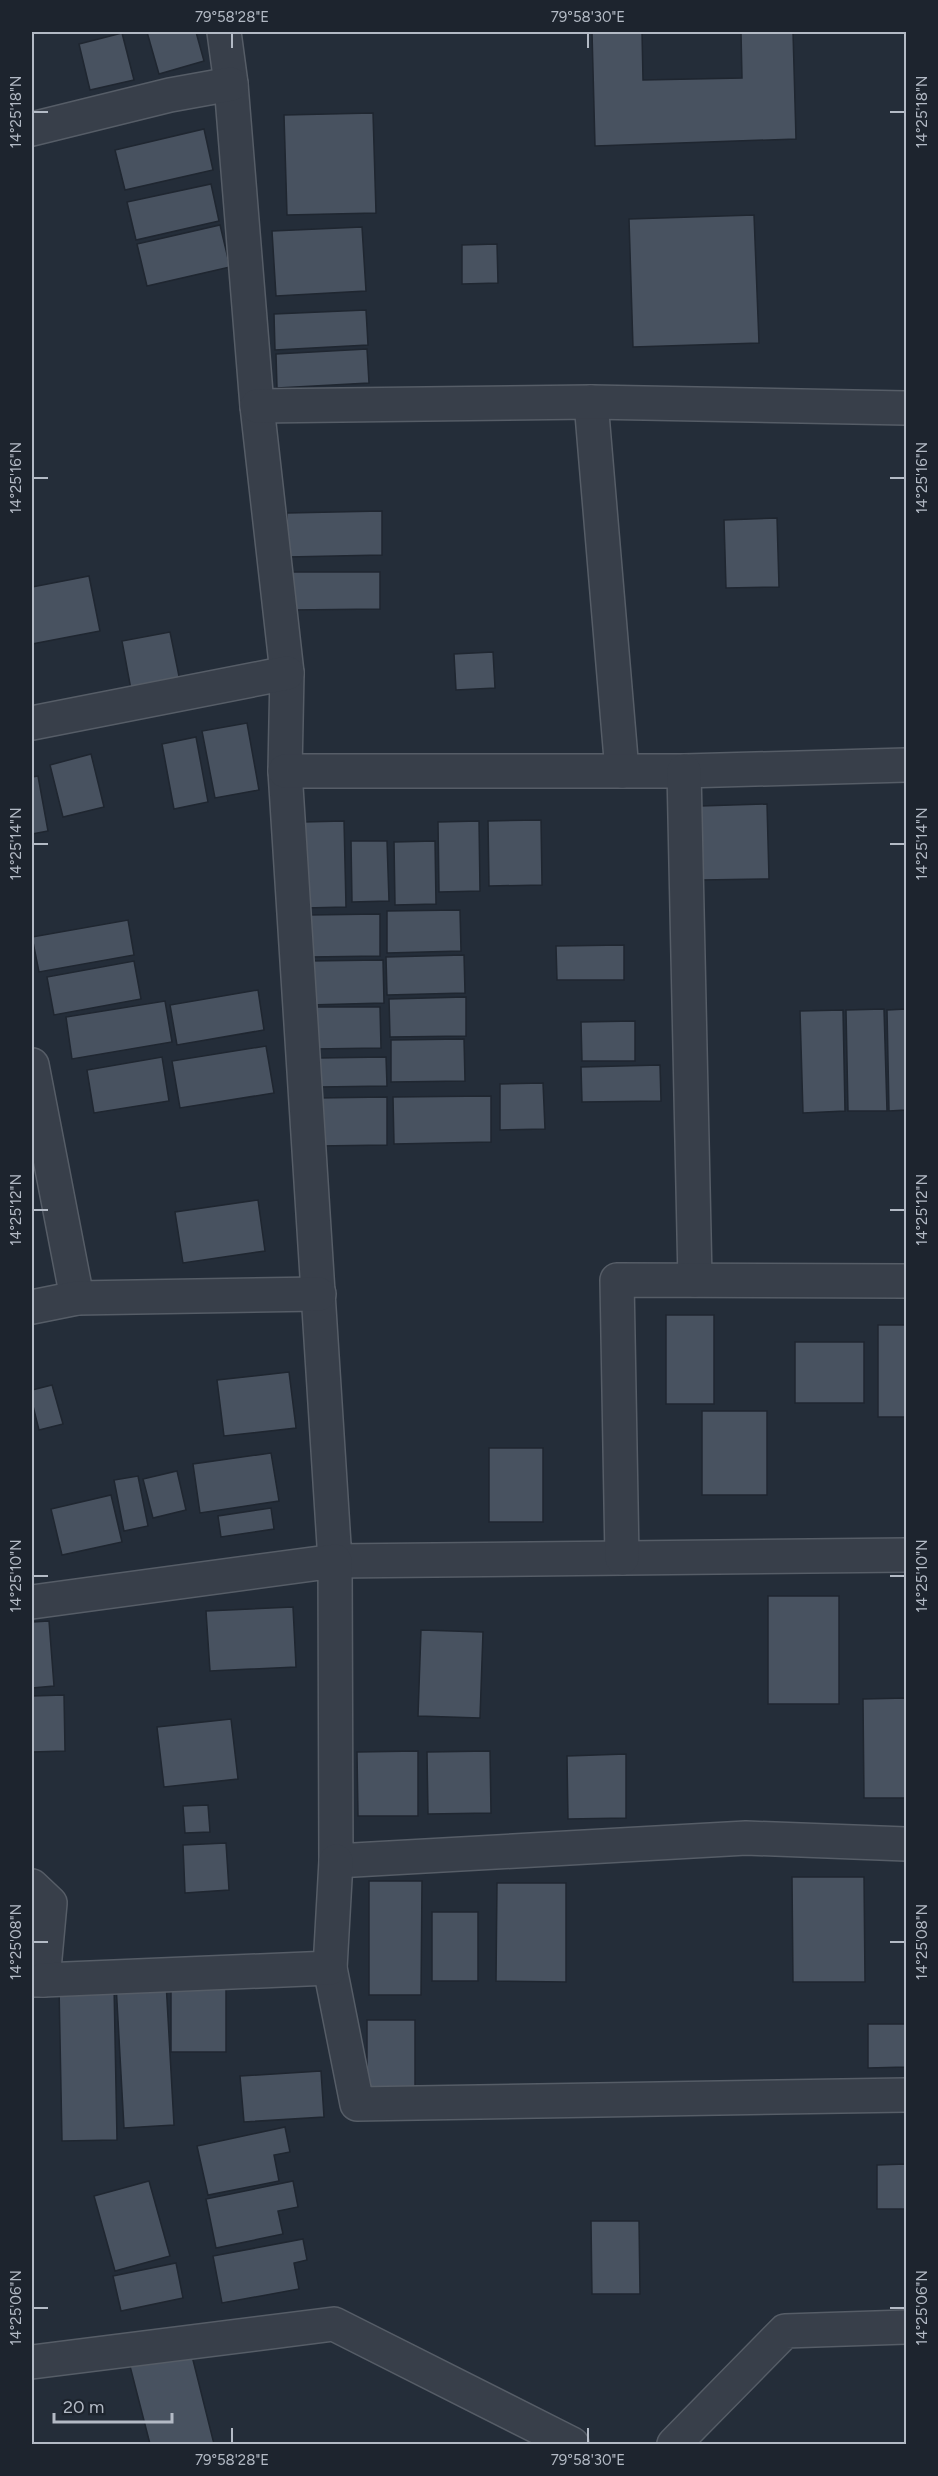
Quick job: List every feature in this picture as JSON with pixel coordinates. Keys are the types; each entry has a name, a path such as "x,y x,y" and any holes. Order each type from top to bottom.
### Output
{"street":[{"path":"224,32 231,84 257,406 287,673 285,771 335,1561 336,1861 330,1968 357,2104 906,2094"},
{"path":"32,129 170,95 231,84"},
{"path":"257,406 591,402 906,408"},
{"path":"591,402 622,771"},
{"path":"32,723 287,673"},
{"path":"285,771 684,771 906,765"},
{"path":"684,771 695,1280"},
{"path":"32,1065 77,1298"},
{"path":"622,1558 617,1280 906,1281"},
{"path":"32,1307 77,1298 319,1294"},
{"path":"32,1602 335,1561 906,1555"},
{"path":"336,1861 746,1838 906,1844"},
{"path":"32,1886 50,1902 37,1980 330,1968"},
{"path":"32,2362 334,2324 572,2445"},
{"path":"674,2445 785,2331 906,2327"}],"building":[{"path":"147,32 196,32 204,61 159,74"},
{"path":"592,32 642,32 643,80 742,78 741,32 793,32 796,139 595,146"},
{"path":"122,33 134,80 90,90 79,44"},
{"path":"373,113 376,213 287,215 284,115"},
{"path":"204,129 213,170 125,190 115,150"},
{"path":"211,184 219,221 136,240 127,202"},
{"path":"754,215 759,343 633,347 629,219"},
{"path":"220,225 230,267 147,286 137,244"},
{"path":"362,227 366,291 276,296 272,231"},
{"path":"497,244 498,283 462,284 462,245"},
{"path":"366,310 368,345 275,350 274,314"},
{"path":"367,349 369,383 277,388 276,354"},
{"path":"382,511 382,555 287,557 287,513"},
{"path":"777,518 779,587 726,588 724,520"},
{"path":"291,572 380,572 380,609 291,610"},
{"path":"89,576 100,631 32,644 32,587"},
{"path":"170,632 181,686 132,695 122,641"},
{"path":"493,652 495,688 456,690 454,654"},
{"path":"247,723 259,790 215,798 202,731"},
{"path":"196,737 208,802 174,809 162,744"},
{"path":"91,754 104,807 63,817 50,765"},
{"path":"38,776 48,831 32,834 32,777"},
{"path":"767,804 769,879 701,880 700,806"},
{"path":"541,820 542,885 489,886 488,821"},
{"path":"344,821 346,907 305,908 303,822"},
{"path":"479,821 480,891 439,892 438,822"},
{"path":"351,841 387,841 389,901 352,902"},
{"path":"435,841 436,904 395,905 394,842"},
{"path":"460,910 461,951 387,953 387,911"},
{"path":"380,914 380,956 309,957 308,915"},
{"path":"128,920 134,955 39,972 32,937"},
{"path":"624,945 624,980 557,980 556,946"},
{"path":"464,955 465,993 387,995 386,957"},
{"path":"383,960 384,1003 308,1005 308,961"},
{"path":"134,961 141,999 54,1015 47,977"},
{"path":"258,990 264,1030 177,1045 170,1005"},
{"path":"466,997 466,1036 390,1037 389,999"},
{"path":"165,1001 172,1042 72,1059 66,1017"},
{"path":"312,1007 380,1007 381,1048 313,1049"},
{"path":"884,1009 887,1111 848,1111 846,1010"},
{"path":"906,1009 906,1110 889,1111 887,1010"},
{"path":"843,1010 845,1111 803,1113 800,1011"},
{"path":"635,1021 635,1061 582,1061 581,1022"},
{"path":"464,1039 465,1081 391,1082 391,1040"},
{"path":"266,1046 274,1093 180,1108 172,1061"},
{"path":"162,1057 169,1101 94,1113 87,1070"},
{"path":"386,1057 387,1086 319,1087 318,1058"},
{"path":"660,1065 661,1101 582,1102 581,1067"},
{"path":"543,1083 545,1129 500,1130 500,1084"},
{"path":"491,1096 491,1142 394,1144 393,1097"},
{"path":"387,1097 387,1145 317,1146 316,1098"},
{"path":"258,1200 265,1251 183,1263 175,1212"},
{"path":"666,1315 714,1315 714,1404 666,1404"},
{"path":"878,1325 906,1325 906,1417 878,1417"},
{"path":"795,1342 864,1342 864,1403 795,1403"},
{"path":"289,1372 296,1428 224,1436 217,1380"},
{"path":"52,1385 63,1424 39,1430 32,1402 32,1390"},
{"path":"702,1411 767,1411 767,1495 702,1495"},
{"path":"489,1448 543,1448 543,1522 489,1522"},
{"path":"271,1453 279,1501 200,1513 193,1464"},
{"path":"177,1471 186,1510 153,1518 143,1479"},
{"path":"138,1476 148,1526 124,1531 114,1480"},
{"path":"111,1495 122,1542 62,1555 51,1509"},
{"path":"271,1508 274,1529 221,1537 218,1516"},
{"path":"768,1596 839,1596 839,1704 768,1704"},
{"path":"293,1607 296,1667 210,1671 206,1611"},
{"path":"49,1621 54,1686 32,1688 32,1622"},
{"path":"421,1630 483,1632 480,1718 418,1716"},
{"path":"64,1695 65,1751 32,1752 32,1696"},
{"path":"906,1698 906,1798 864,1798 863,1699"},
{"path":"231,1719 238,1779 164,1787 157,1727"},
{"path":"418,1751 418,1816 358,1816 357,1752"},
{"path":"490,1751 491,1813 428,1814 427,1752"},
{"path":"626,1754 626,1818 568,1819 567,1756"},
{"path":"208,1805 210,1832 185,1833 183,1806"},
{"path":"226,1843 229,1890 185,1893 183,1845"},
{"path":"792,1877 864,1877 865,1982 793,1982"},
{"path":"369,1881 422,1881 421,1995 369,1995"},
{"path":"497,1883 566,1883 566,1982 496,1981"},
{"path":"432,1912 478,1912 478,1981 432,1981"},
{"path":"171,1978 226,1978 226,2052 171,2052"},
{"path":"166,1982 174,2125 124,2128 116,1984"},
{"path":"114,1985 117,2140 62,2141 59,1986"},
{"path":"367,2020 415,2020 415,2093 367,2093"},
{"path":"868,2024 906,2024 906,2067 868,2068"},
{"path":"321,2071 324,2117 244,2122 240,2076"},
{"path":"285,2127 290,2152 274,2155 279,2181 208,2195 197,2146"},
{"path":"906,2164 906,2209 877,2209 877,2165"},
{"path":"149,2181 170,2256 115,2271 94,2196"},
{"path":"293,2181 298,2207 278,2211 283,2234 216,2248 206,2199"},
{"path":"591,2221 639,2221 640,2294 592,2294"},
{"path":"303,2239 307,2260 294,2263 299,2289 222,2303 213,2256"},
{"path":"176,2263 183,2298 121,2311 113,2276"},
{"path":"191,2352 214,2444 150,2444 130,2366"}]}
